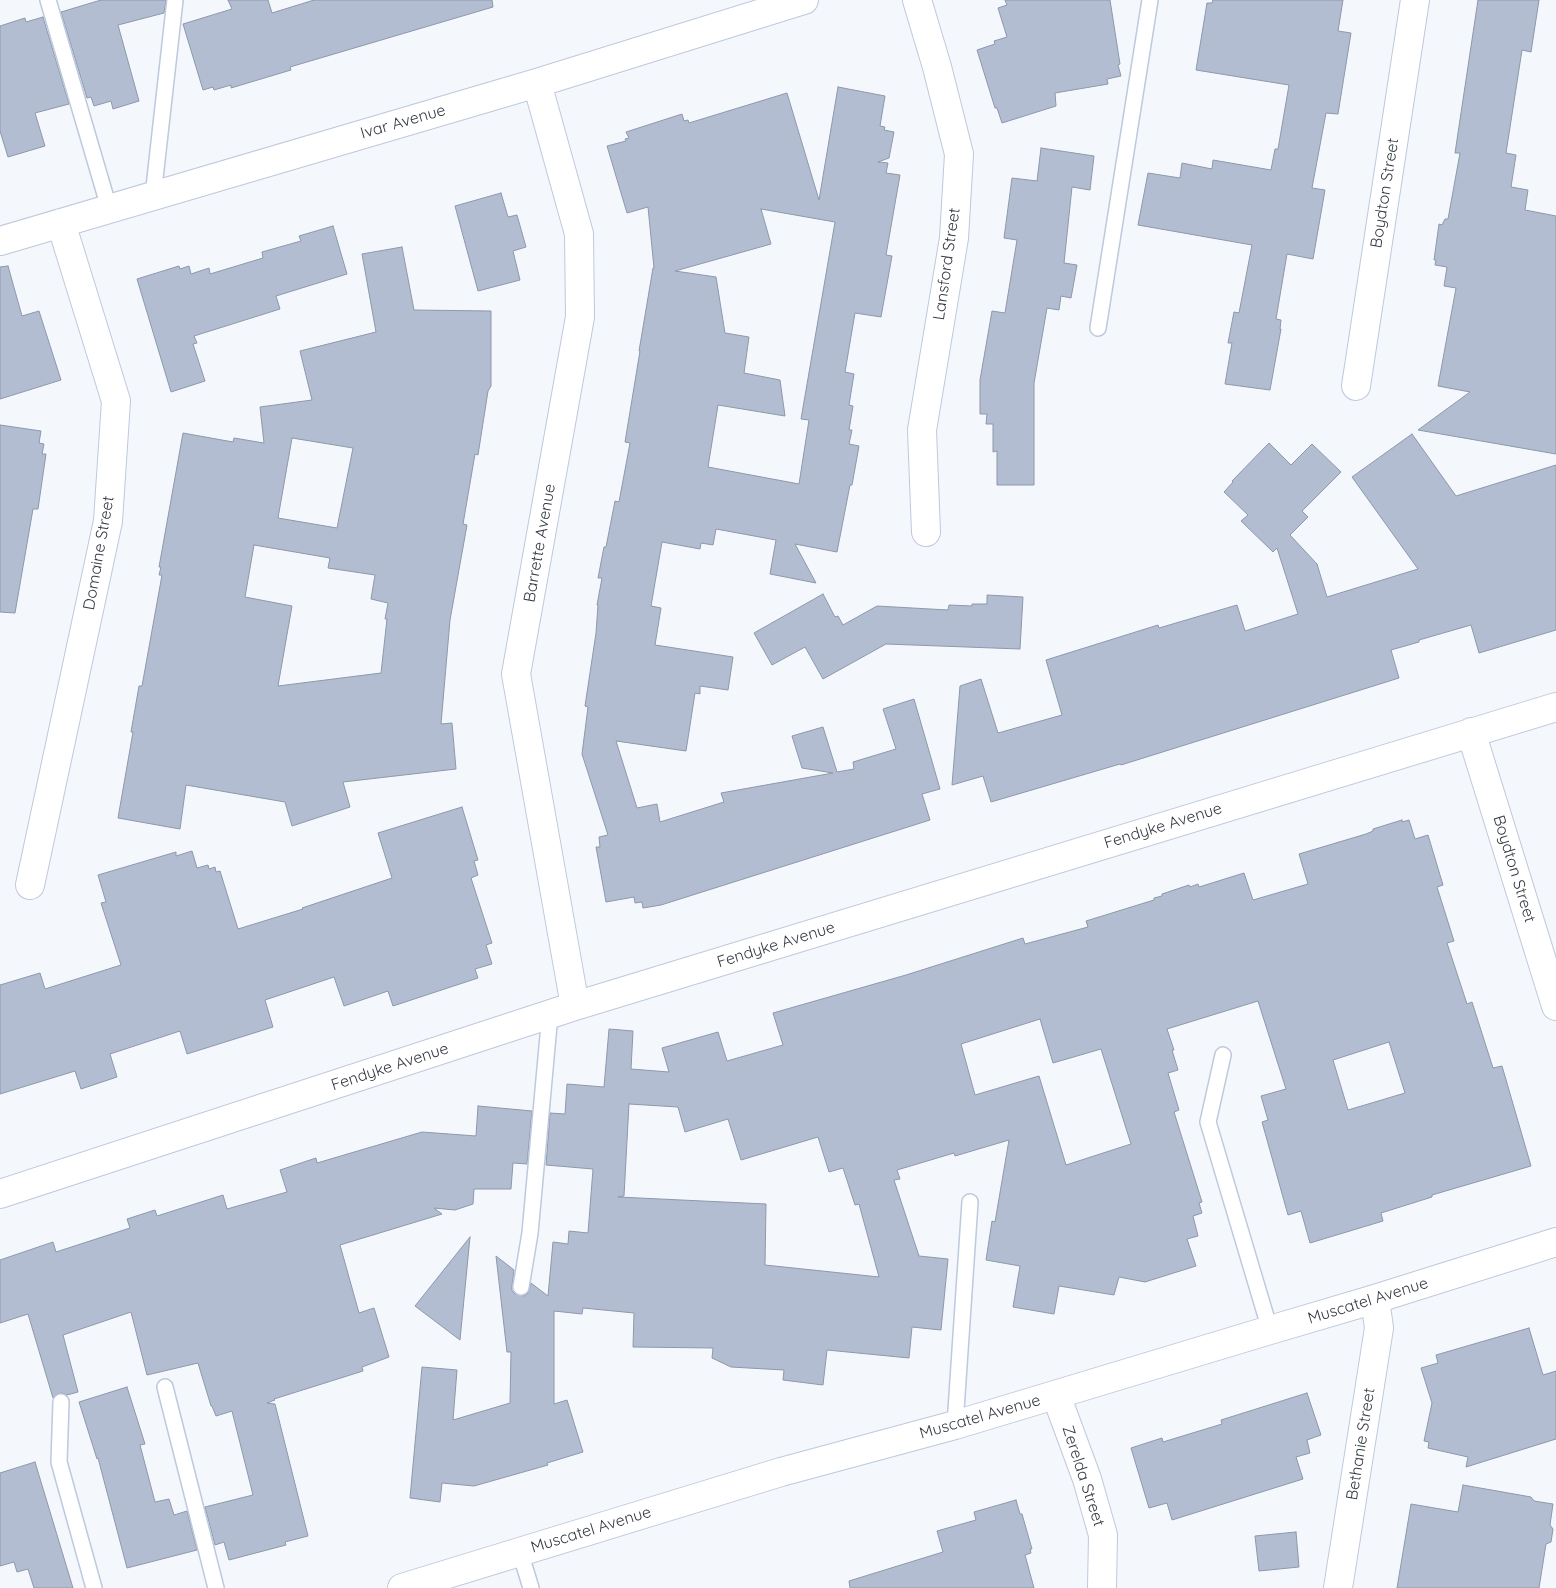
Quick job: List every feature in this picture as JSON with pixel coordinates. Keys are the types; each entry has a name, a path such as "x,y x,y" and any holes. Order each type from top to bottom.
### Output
{"street":[{"name":"Ivar Avenue","path":"0,241 536,83 804,0"},
{"name":"Lansford Street","path":"917,0 959,154 954,238 922,430 926,532"},
{"name":"Boydton Street","path":"1356,386 1415,0"},
{"name":"Barrette Avenue","path":"536,83 579,234 580,317 516,674 563,1010"},
{"name":"Domaine Street","path":"30,885 108,521 116,402 61,223"},
{"name":"Fendyke Avenue","path":"0,1194 563,1010 1556,707"},
{"name":"Boydton Street","path":"1471,732 1556,1006"},
{"name":"Muscatel Avenue","path":"402,1588 781,1472 955,1426 1375,1299 1556,1242"},
{"name":"Bethanie Street","path":"1338,1588 1380,1328 1375,1299"},
{"name":"Zerelda Street","path":"1056,1394 1087,1479 1103,1535 1102,1588"}],"lane":[{"path":"48,0 109,208"},
{"path":"152,196 175,0"},
{"path":"1098,328 1150,0"},
{"path":"521,1287 563,1010"},
{"path":"1223,1055 1208,1122 1270,1330"},
{"path":"955,1426 970,1202"},
{"path":"165,1387 216,1588"},
{"path":"61,1402 59,1462 94,1588"},
{"path":"520,1552 530,1588"}],"building":[{"path":"101,0 166,0 164,13 118,25 139,101 113,109 111,101 94,106 91,97 87,98 61,12"},
{"path":"228,0 268,0 272,13 314,0 492,0 493,7 290,67 291,70 231,88 231,85 214,90 213,87 203,90 183,24 232,9"},
{"path":"1005,0 1110,0 1121,76 1107,79 1108,84 1055,93 1056,106 1002,123 997,108 995,108 977,50 995,44 994,41 1007,37 998,8 1007,5"},
{"path":"1213,0 1343,0 1338,31 1351,33 1338,114 1326,113 1312,188 1325,190 1313,259 1287,254 1276,319 1281,320 1281,329 1270,390 1225,384 1232,343 1228,343 1234,312 1239,313 1252,245 1138,225 1148,173 1180,178 1182,163 1212,169 1213,160 1271,170 1275,149 1278,149 1289,85 1196,70 1207,3 1212,3"},
{"path":"1478,0 1539,0 1531,52 1522,50 1506,153 1516,155 1511,187 1528,190 1525,210 1556,216 1556,454 1418,430 1470,392 1438,386 1456,288 1444,286 1447,267 1435,265 1436,260 1434,260 1439,224 1442,225 1445,219 1448,219 1460,153 1455,153"},
{"path":"43,17 69,104 35,113 45,146 8,157 0,131 0,26 25,18 26,22"},
{"path":"838,87 885,96 880,126 885,127 884,130 894,132 889,158 878,162 888,163 886,173 900,175 886,255 892,256 881,317 855,313 845,372 854,374 849,405 853,406 849,430 852,430 849,444 859,446 837,552 795,544 816,583 770,574 776,540 716,529 713,545 701,543 700,549 662,542 651,606 661,608 655,645 733,657 728,690 700,686 700,694 695,693 686,751 616,741 637,808 657,804 660,822 724,802 721,793 833,773 802,768 792,736 823,727 837,772 854,769 853,762 896,749 883,709 914,699 940,789 922,794 930,820 661,905 643,908 642,902 635,903 634,897 606,902 596,847 600,847 599,837 608,835 582,754 588,707 585,706 602,578 598,578 615,501 619,502 630,443 625,442 654,268 648,207 627,213 607,146 626,141 625,139 629,138 626,132 682,114 684,121 688,120 689,123 787,93 819,200","holes":["761,209 835,222 801,419 809,420 799,484 708,467 718,405 785,416 780,380 744,373 749,337 725,333 716,277 675,271 771,244"]},
{"path":"1041,148 1094,156 1090,190 1072,187 1064,263 1077,265 1071,298 1061,296 1059,310 1047,308 1034,383 1034,485 997,485 997,451 993,452 993,424 986,424 987,414 980,414 980,380 992,311 1005,313 1017,240 1004,238 1012,178 1037,181"},
{"path":"501,193 508,217 517,215 526,247 513,251 520,280 478,291 455,206"},
{"path":"333,226 347,274 276,296 280,309 194,336 197,343 193,344 205,381 171,392 137,279 179,266 180,269 189,266 191,274 209,268 210,274 263,258 262,252 301,241 299,236"},
{"path":"402,247 414,310 491,311 491,386 488,391 478,455 475,454 463,524 467,525 450,620 441,724 452,723 456,769 343,782 350,807 292,826 285,802 186,785 180,829 118,818 139,686 142,686 162,575 159,575 161,567 159,567 183,433 233,442 234,438 264,443 260,407 312,400 300,351 376,332 362,254","holes":["292,438 353,448 337,528 278,518","254,545 330,558 328,568 375,575 371,599 388,603 381,673 278,686 292,606 245,597"]},
{"path":"8,266 22,316 39,311 61,380 0,399 0,267"},
{"path":"0,425 41,431 39,443 44,444 42,454 46,454 38,509 33,509 15,613 0,612"},
{"path":"1412,434 1456,496 1556,465 1556,630 1479,653 1471,625 1419,640 1419,642 1391,650 1399,678 1121,765 991,802 983,776 952,785 960,686 981,679 998,733 1062,715 1046,660 1158,625 1159,628 1237,605 1245,631 1298,614 1277,548 1273,552 1241,521 1248,515 1224,492 1232,481 1269,443 1291,465 1312,444 1341,472 1302,511 1308,517 1290,535 1317,564 1327,597 1418,569 1352,477"},
{"path":"823,594 835,617 838,616 843,625 877,606 948,610 949,605 972,606 972,604 987,604 987,595 1023,597 1020,649 886,644 823,679 805,647 772,665 754,633"},
{"path":"462,807 478,860 474,861 478,875 471,878 492,943 486,945 492,964 475,969 478,978 393,1006 388,991 344,1006 334,977 265,1000 273,1027 187,1054 180,1031 110,1054 117,1077 81,1089 75,1071 0,1094 0,985 40,973 45,989 121,965 101,903 106,902 98,875 176,852 176,856 192,851 197,868 208,865 209,869 215,867 216,872 220,871 238,929 392,878 378,833"},
{"path":"1402,820 1402,822 1409,820 1415,839 1428,835 1443,885 1437,887 1454,941 1447,943 1467,1004 1472,1002 1493,1068 1502,1066 1531,1166 1432,1195 1432,1197 1381,1213 1383,1221 1310,1243 1301,1211 1288,1215 1262,1122 1268,1120 1261,1096 1286,1089 1258,1001 1167,1029 1178,1070 1168,1073 1179,1110 1174,1112 1202,1202 1199,1203 1202,1213 1193,1216 1198,1236 1187,1239 1196,1266 1145,1282 1119,1277 1114,1295 1059,1286 1054,1314 1013,1307 1020,1266 986,1260 992,1221 995,1222 1009,1140 955,1156 954,1153 897,1170 900,1179 894,1180 919,1256 948,1259 941,1330 912,1327 909,1358 827,1350 823,1385 783,1380 784,1370 731,1367 712,1358 713,1348 633,1347 634,1313 583,1308 582,1314 554,1311 554,1404 567,1400 583,1452 547,1463 548,1465 474,1486 442,1483 440,1502 410,1498 422,1367 457,1370 453,1420 510,1403 511,1352 507,1352 496,1256 514,1270 512,1291 515,1294 524,1296 528,1293 531,1283 548,1296 553,1242 568,1244 569,1231 588,1233 593,1169 546,1165 550,1113 565,1114 567,1084 604,1087 609,1029 633,1031 631,1069 669,1072 662,1048 718,1032 727,1061 783,1045 773,1013 906,975 1023,938 1025,944 1088,927 1086,921 1154,900 1154,898 1162,896 1162,894 1189,885 1190,887 1198,884 1199,887 1244,873 1253,900 1308,884 1299,854 1366,834 1373,831 1373,829","holes":["1040,1019 1053,1063 1101,1049 1131,1144 1066,1165 1039,1076 975,1095 961,1044","1389,1042 1405,1093 1348,1110 1333,1060","629,1104 678,1107 685,1132 728,1119 741,1160 818,1137 829,1172 843,1168 855,1205 859,1204 879,1277 765,1265 766,1204 618,1197 624,1196"]},
{"path":"478,1106 532,1111 527,1164 513,1163 511,1189 474,1189 473,1204 455,1210 434,1208 442,1214 340,1245 359,1313 374,1308 389,1357 362,1367 363,1371 274,1399 267,1403 275,1404 308,1536 285,1542 286,1545 229,1560 224,1542 215,1545 205,1507 253,1495 232,1411 216,1416 211,1406 198,1363 147,1375 131,1312 63,1335 78,1392 67,1395 57,1394 53,1398 28,1314 0,1323 0,1260 53,1242 56,1252 130,1228 127,1219 155,1210 157,1216 223,1195 227,1209 287,1192 280,1170 316,1158 317,1163 422,1132 476,1136"},
{"path":"470,1237 460,1340 415,1306"},
{"path":"1529,1328 1543,1375 1556,1371 1556,1439 1466,1467 1468,1457 1428,1448 1429,1442 1424,1441 1432,1403 1421,1368 1438,1363 1436,1355"},
{"path":"127,1387 145,1444 140,1445 155,1502 169,1499 174,1515 187,1511 197,1550 127,1568 98,1458 79,1402"},
{"path":"1307,1393 1321,1435 1307,1440 1310,1453 1296,1457 1303,1479 1172,1520 1167,1503 1149,1508 1131,1448 1162,1438 1163,1442 1222,1424 1221,1420"},
{"path":"35,1462 73,1588 34,1588 28,1569 17,1572 14,1562 0,1566 0,1473"},
{"path":"1463,1485 1531,1497 1534,1501 1553,1504 1550,1525 1553,1529 1551,1542 1546,1544 1539,1588 1397,1588 1411,1504 1458,1512"},
{"path":"1016,1500 1032,1549 1030,1549 1031,1553 1025,1555 1034,1588 850,1588 849,1581 943,1552 937,1531 976,1520 974,1512"},
{"path":"1296,1532 1299,1567 1259,1571 1255,1536"}]}
